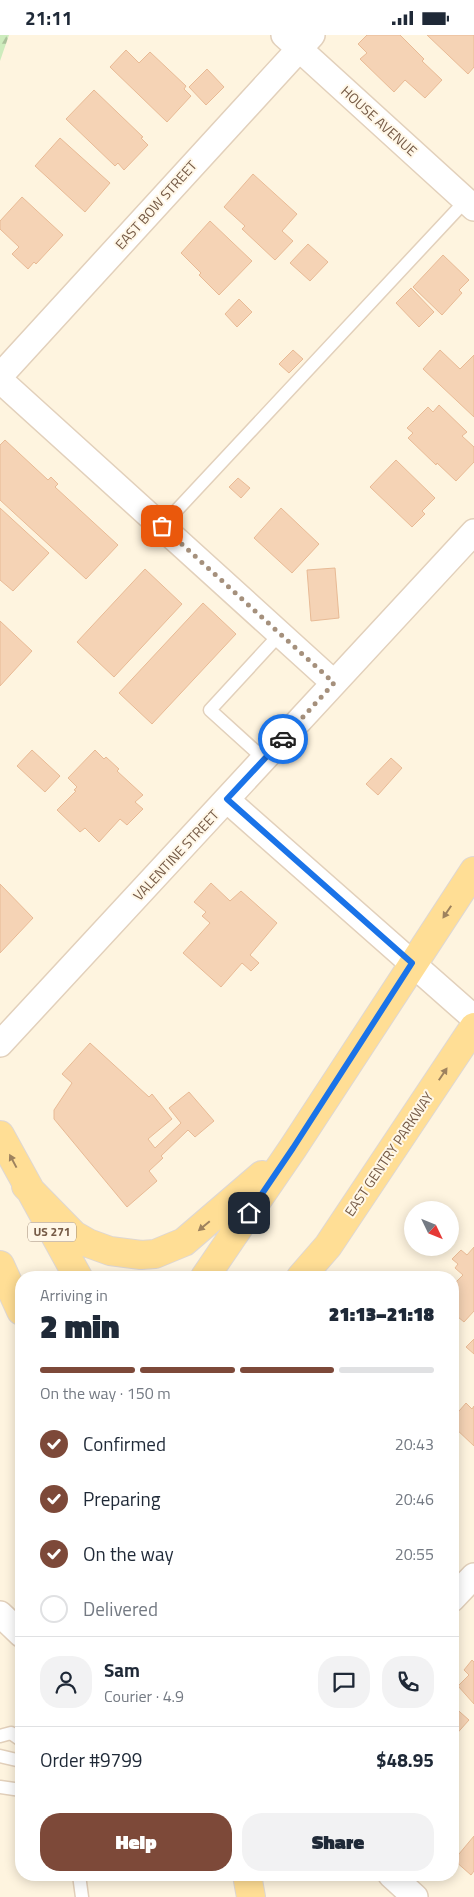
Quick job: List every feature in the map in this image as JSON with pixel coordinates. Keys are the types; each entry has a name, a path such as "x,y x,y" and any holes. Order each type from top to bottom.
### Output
{"main road":[{"path":"209,1271 293,1148 412,963 474,871"},
{"name":"EAST GENTRY PARKWAY","path":"306,1271 328,1246 474,1027"},
{"name":"US 271","path":"0,1135 26,1186 75,1271"},
{"path":"26,1186 74,1235 88,1243 110,1251 141,1255 155,1254 184,1241 293,1148"},
{"path":"316,1271 328,1246"},
{"path":"0,1265 15,1298"},
{"path":"248,1881 251,1897"}],"street":[{"name":"HOUSE AVENUE","path":"298,40 471,200"},
{"name":"EAST BOW STREET","path":"0,376 298,40"},
{"path":"0,379 334,683"},
{"name":"VALENTINE STREET","path":"0,1044 334,683 471,542"},
{"path":"227,799 474,1018"},
{"path":"459,1592 474,1576"},
{"path":"0,1614 15,1628"},
{"path":"398,1881 415,1897"}],"lane":[{"path":"162,526 471,200"},
{"path":"264,759 210,710 280,633"},
{"path":"0,1736 11,1733 15,1736"},
{"path":"0,1756 15,1760"},
{"path":"0,1787 15,1788"},
{"path":"79,1881 82,1897"}],"green space":[{"path":"0,35 9,35 0,61"}],"building":[{"path":"367,35 400,35 424,59 422,61 442,80 425,98 405,80 394,92 360,59 367,53 358,44"},
{"path":"427,35 474,35 474,67 468,74"},
{"path":"126,50 139,63 150,52 186,86 184,89 191,96 167,122 110,67"},
{"path":"207,69 224,87 206,105 189,87"},
{"path":"94,90 143,137 141,138 148,145 124,170 118,163 115,166 66,119"},
{"path":"60,138 110,183 85,212 35,166"},
{"path":"253,174 297,214 282,231 293,241 275,260 242,229 245,226 224,207"},
{"path":"22,197 63,235 36,264 34,262 28,269 12,254 19,247 0,229 0,221"},
{"path":"210,221 252,261 219,295 181,253"},
{"path":"308,244 328,262 310,281 290,263"},
{"path":"443,255 469,280 459,290 462,293 442,315 413,287"},
{"path":"411,288 434,312 419,327 396,303"},
{"path":"239,299 252,312 237,327 225,314"},
{"path":"293,350 303,359 289,373 279,364"},
{"path":"440,350 460,369 474,355 474,417 423,369"},
{"path":"439,405 467,432 462,436 474,447 474,462 456,481 408,438 413,433 407,428 428,407 433,412"},
{"path":"5,440 48,480 51,477 58,484 55,487 118,545 86,579 0,500 0,445"},
{"path":"396,460 435,498 422,511 425,514 412,527 370,487"},
{"path":"238,478 250,488 241,498 229,487"},
{"path":"0,508 49,553 13,591 0,580"},
{"path":"281,508 319,544 292,573 254,538"},
{"path":"335,568 339,618 311,621 307,570"},
{"path":"145,569 182,604 114,677 77,642"},
{"path":"203,603 236,634 152,724 119,693"},
{"path":"0,621 32,651 0,686"},
{"path":"32,750 60,776 45,792 17,766"},
{"path":"95,750 119,769 117,771 143,795 135,802 143,809 127,825 120,819 99,842 85,828 80,832 57,810 76,791 74,790 77,787 68,778"},
{"path":"391,758 402,768 378,795 366,784"},
{"path":"211,883 230,901 241,891 277,923 250,955 259,963 251,971 242,963 221,987 183,953 210,923 202,916 206,912 194,902"},
{"path":"0,884 33,918 0,953"},
{"path":"90,1043 149,1097 152,1094 172,1119 148,1139 155,1148 181,1123 169,1108 189,1092 214,1121 195,1137 188,1130 161,1156 163,1158 149,1171 157,1181 127,1207 54,1119 54,1110 72,1083 62,1074"},
{"path":"474,1247 474,1311 464,1322 459,1318 459,1279 463,1275 455,1268 458,1264 452,1259 455,1256 459,1256 461,1250 467,1255"},
{"path":"474,1339 474,1354 466,1347"},
{"path":"466,1403 472,1409 474,1406 474,1446 459,1432 459,1411"},
{"path":"472,1660 474,1662 474,1704 459,1687 469,1675 464,1670"},
{"path":"459,1711 469,1720 459,1731"},
{"path":"474,1836 474,1871 471,1875 459,1864 459,1854"}],"way so far":[{"path":"162,526 334,683 283,739"}],"route":[{"path":"249,1213 412,963 227,799 283,739"}]}
